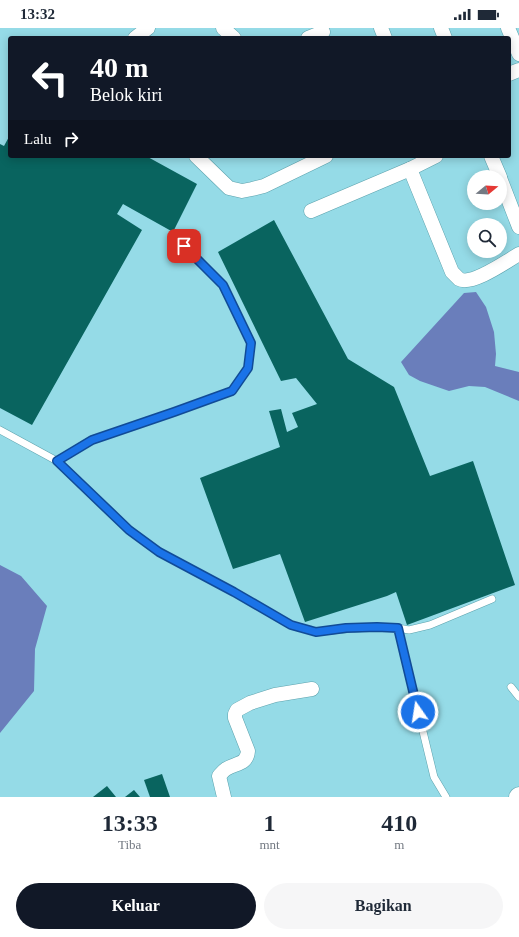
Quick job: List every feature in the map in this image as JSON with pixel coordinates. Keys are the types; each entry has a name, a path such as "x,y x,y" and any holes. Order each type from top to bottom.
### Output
{"street":[{"path":"224,28 232,36"},
{"path":"508,28 519,54"},
{"path":"314,36 324,33"},
{"path":"198,158 229,188 242,191 264,186 322,158"},
{"path":"311,211 410,169 432,158"},
{"path":"492,158 497,170"},
{"path":"410,169 452,272 459,278 467,280 475,279 499,267 519,254"},
{"path":"507,196 519,227"},
{"path":"224,797 219,776 225,769 244,761 248,757 248,751 235,718 237,710 250,703 275,695 312,689"}],"lane":[{"path":"57,461 92,440 232,391 248,368 251,343 223,285 184,246"},
{"path":"0,430 57,461 129,530 159,552 234,592 291,625 316,632 346,628 377,627 409,630 430,625 492,599"},
{"path":"398,628 434,777 446,797"},
{"path":"511,687 519,697"}],"water":[{"path":"476,292 486,307 494,332 496,354 495,366 519,372 519,401 485,387 469,386 449,391 420,381 409,375 401,362 464,293"},
{"path":"0,565 21,576 47,606 35,649 34,691 0,733"}],"building":[{"path":"8,139 8,158 150,158 197,184 173,232 123,204 117,214 142,230 32,425 0,408 0,144 4,146"},
{"path":"274,220 348,359 394,387 430,476 473,461 515,585 407,625 396,592 305,622 280,554 233,569 200,478 280,447 269,411 281,409 287,432 298,427 292,413 317,404 296,378 281,381 218,252"},
{"path":"162,774 170,797 150,797 144,780"},
{"path":"107,786 116,797 93,797"},
{"path":"134,790 140,797 125,797"}],"route":[{"path":"184,246 223,285 251,343 248,368 232,391 92,440 57,461 129,530 159,552 234,592 291,625 316,632 346,628 398,628 418,712"}]}
